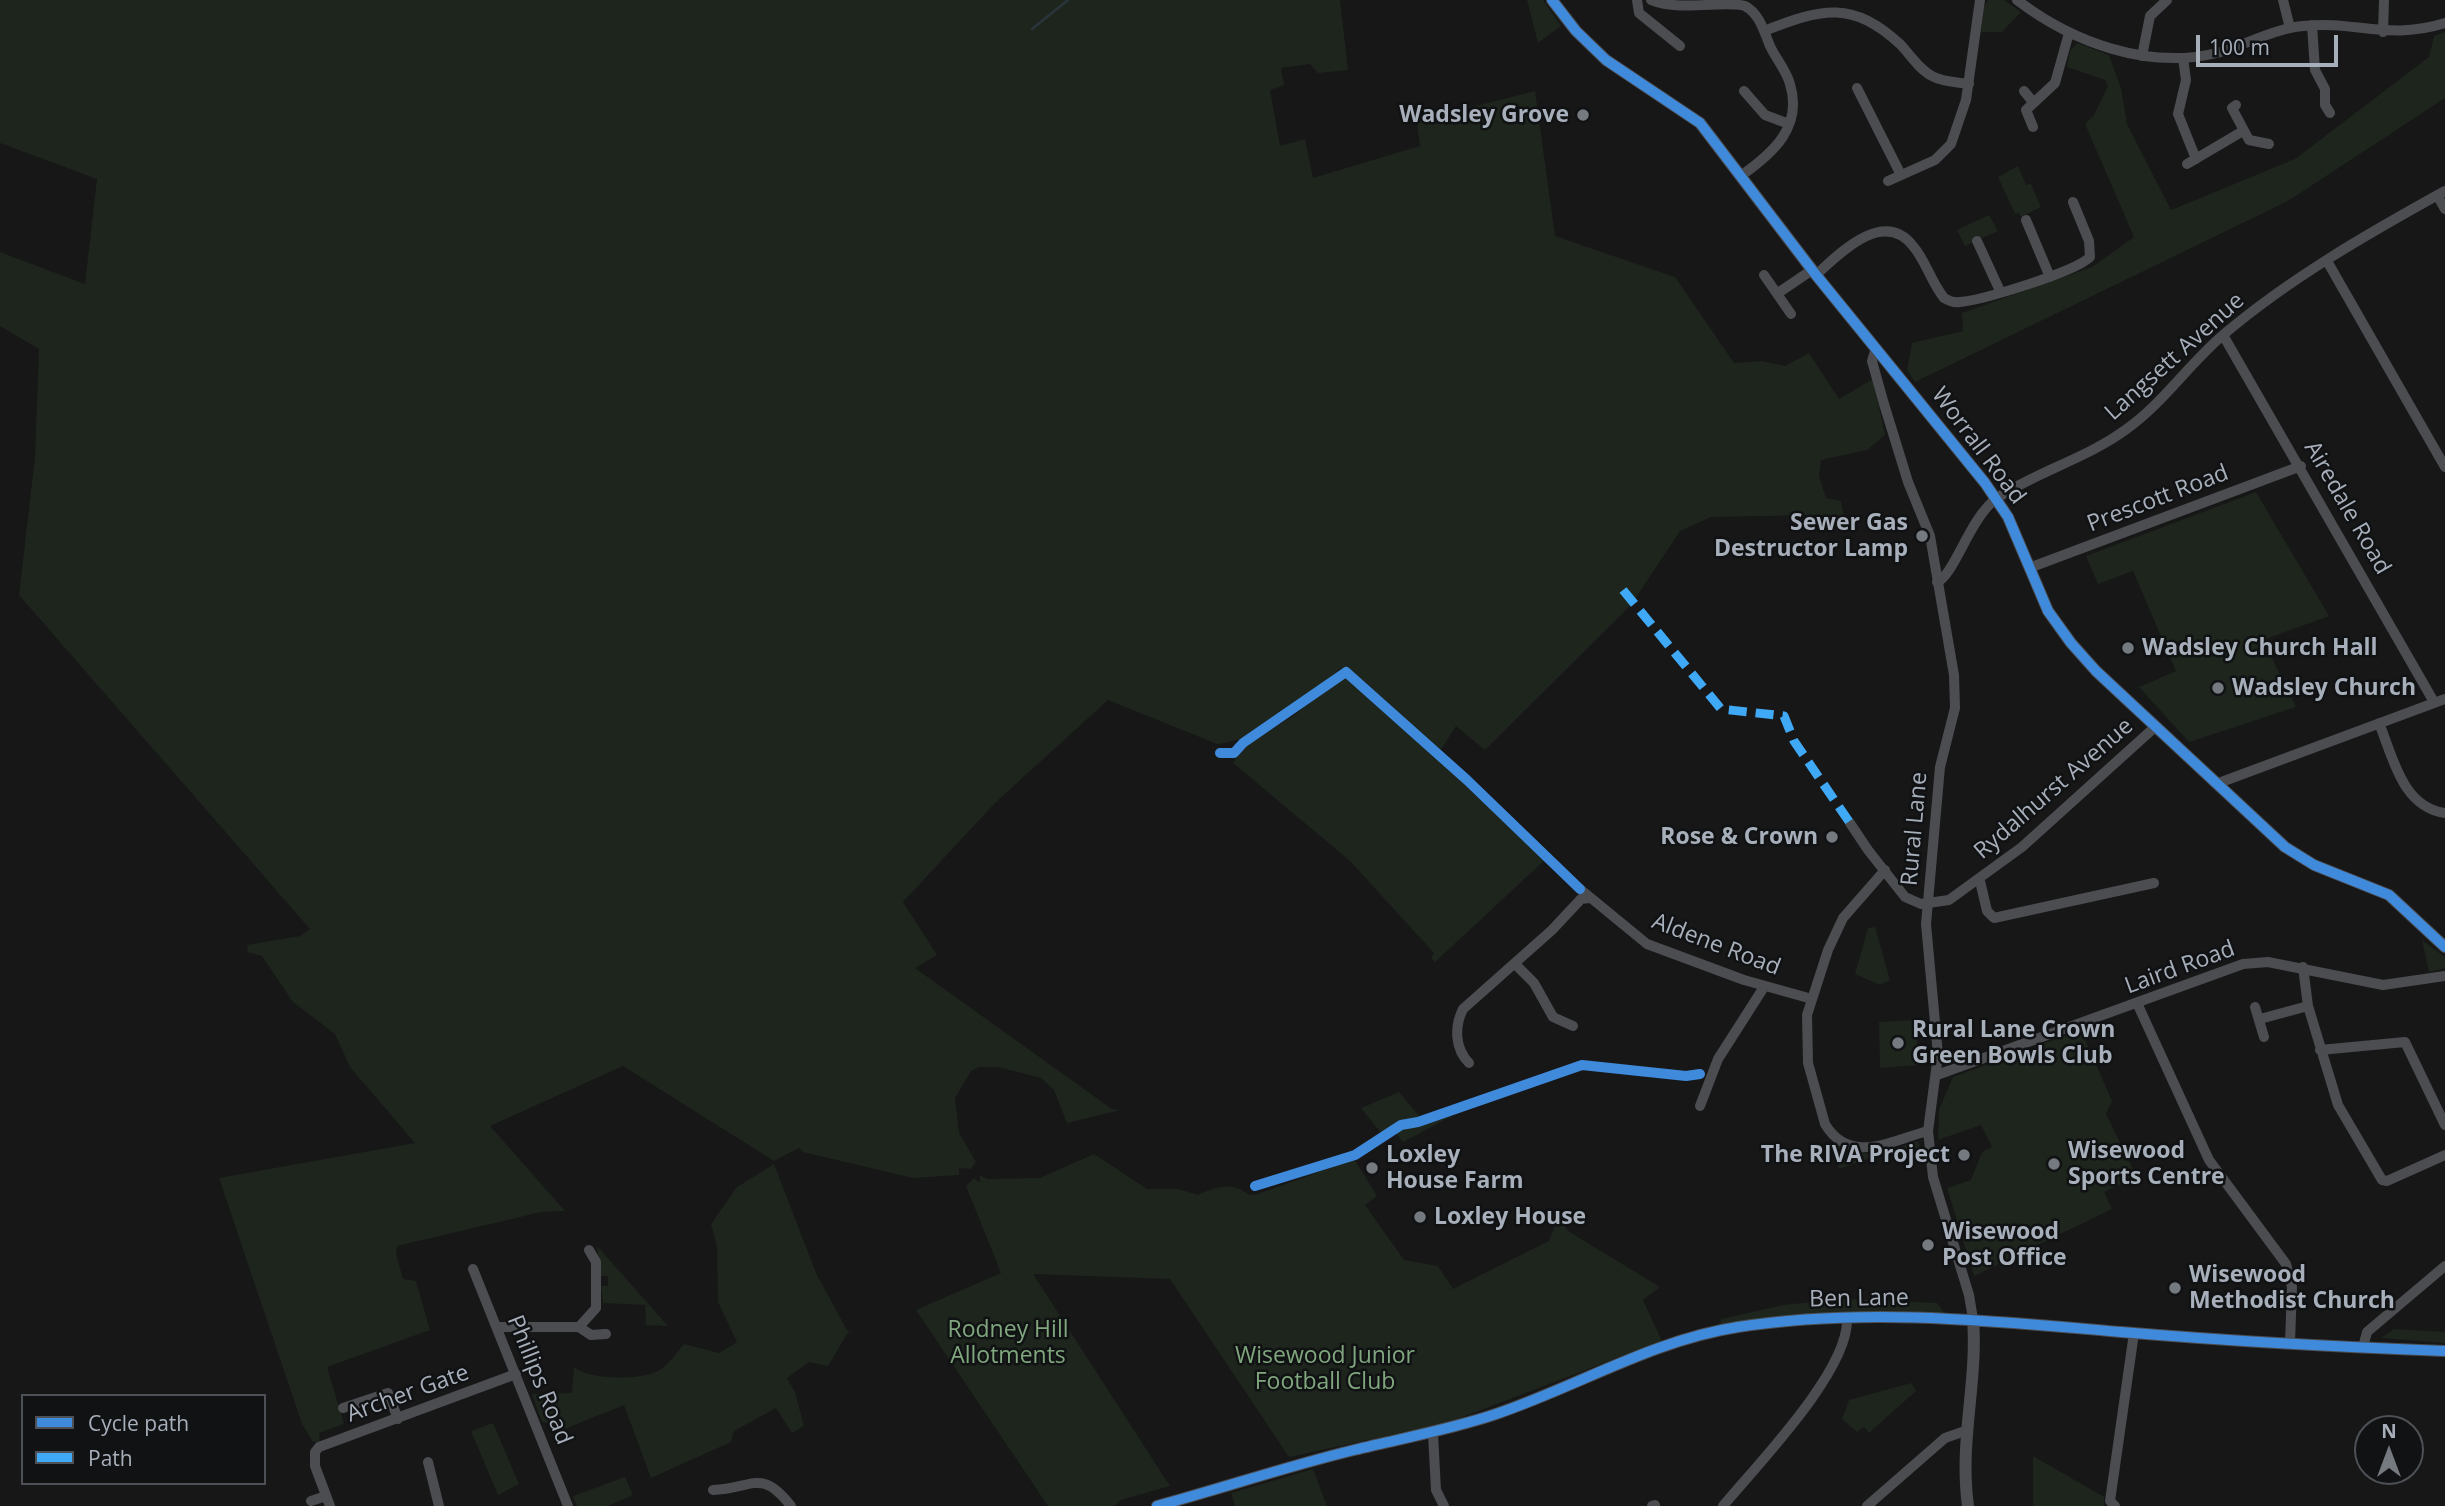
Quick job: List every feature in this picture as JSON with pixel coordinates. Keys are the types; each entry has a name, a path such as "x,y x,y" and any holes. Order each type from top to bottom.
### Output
{"street":[{"name":"Worrall Road","path":"1552,0 1576,31 1606,60 1638,83 1690,113 1742,175 1814,273 1996,499 2008,517 2048,611 2071,643 2155,727 2284,846 2314,865 2389,895 2445,947"},
{"path":"1637,0 1639,13 1680,46"},
{"path":"1651,0 1685,6 1714,2 1744,5 1752,10 1764,31 1790,84 1793,105 1789,124 1774,151 1742,175"},
{"path":"1888,181 1945,153 1955,133 1969,84 1980,0"},
{"path":"2017,0 2046,21 2069,33 2142,56 2183,58 2229,49 2290,28 2312,25 2408,32 2445,23"},
{"path":"2142,56 2150,16 2167,0"},
{"path":"2283,0 2290,28"},
{"path":"2383,32 2385,0"},
{"path":"1764,31 1819,11 1838,9 1858,13 1878,23 1932,76 1969,84"},
{"path":"2312,25 2315,70 2325,89 2325,105 2330,113"},
{"path":"2033,127 2026,110 2055,83 2069,33"},
{"path":"2183,58 2186,80 2178,114 2192,161 2243,131"},
{"path":"1857,88 1901,175"},
{"path":"2024,91 2033,102"},
{"path":"1744,92 1765,115 1789,124"},
{"path":"2236,105 2232,108 2232,113 2249,140 2269,144"},
{"path":"2441,193 2445,209"},
{"name":"Langsett Avenue","path":"1996,499 2108,443 2130,427 2223,335 2327,261 2441,193"},
{"path":"1777,293 1814,273 1858,239 1888,232 1912,244 1938,290 1952,302 2050,276 2085,262 2092,254 2073,202"},
{"path":"2026,220 2050,276"},
{"path":"1977,241 2000,291"},
{"path":"2327,261 2445,467"},
{"path":"1764,275 1791,314"},
{"name":"Airedale Road","path":"2223,335 2440,701"},
{"name":"Rural Lane","path":"1876,348 1872,361 1875,372 1908,482 1924,518 1956,694 1940,767 1925,936 1938,1055 1928,1131 1933,1177 1969,1295 1973,1320"},
{"name":"Prescott Road","path":"2029,568 2301,466"},
{"path":"1937,582 1948,575 1969,530 1996,499"},
{"path":"2216,784 2440,701"},
{"path":"2378,723 2408,791 2427,808 2445,813"},
{"name":"Rydalhurst Avenue","path":"1928,904 1949,900 1980,881 2022,847 2155,727"},
{"path":"1850,823 1906,897 1928,904"},
{"path":"1885,870 1843,918 1812,999 1806,1027 1808,1063 1819,1111 1829,1131 1849,1144 1879,1148 1928,1131"},
{"name":"Rydalhurst Avenue","path":"1980,881 1987,911 1994,918 2154,883"},
{"name":"Aldene Road","path":"1580,889 1647,944 1764,987 1812,999"},
{"path":"1469,1063 1458,1042 1459,1016 1470,1001 1515,964 1581,898 1588,898"},
{"name":"Laird Road","path":"1937,1075 2243,964 2268,962 2303,967 2383,985 2445,976"},
{"path":"1515,964 1534,983 1553,1017 1573,1026"},
{"path":"2303,967 2308,1006 2338,1105 2382,1180 2387,1181 2445,1155"},
{"path":"1700,1106 1718,1059 1764,987"},
{"path":"2137,1003 2209,1160 2286,1264 2292,1286 2290,1343"},
{"path":"2260,1019 2308,1006"},
{"path":"2255,1007 2264,1037"},
{"path":"2320,1050 2405,1042 2445,1125"},
{"path":"579,1327 596,1308 596,1262 589,1250"},
{"path":"2362,1347 2367,1332 2445,1266"},
{"name":"Phillips Road","path":"473,1269 568,1506"},
{"path":"1723,1506 1795,1423 1845,1338 1847,1319"},
{"name":"Ben Lane","path":"1157,1506 1186,1502 1295,1465 1433,1434 1498,1413 1704,1334 1763,1323 1847,1319 1973,1320 2134,1333 2445,1351"},
{"path":"1968,1506 1965,1430 1974,1341 1973,1320"},
{"path":"497,1327 579,1327 591,1335 606,1334"},
{"path":"2112,1503 2134,1333"},
{"name":"Archer Gate","path":"328,1501 314,1466 314,1452 319,1447 516,1374"},
{"path":"343,1408 388,1388 398,1419"},
{"path":"1867,1506 1945,1438 1965,1430"},
{"path":"1433,1434 1436,1490 1444,1506"},
{"path":"428,1462 439,1506"},
{"path":"713,1490 762,1482 778,1489 791,1506"},
{"path":"311,1501 328,1501"}],"green space":[{"path":"0,0 1340,0 1348,70 1318,73 1310,64 1281,68 1284,85 1270,90 1280,146 1305,139 1313,178 1420,146 1417,121 1535,91 1555,236 1675,277 1734,363 1761,361 1785,366 1809,353 1839,399 1873,379 1885,435 1867,450 1821,460 1819,476 1826,498 1841,501 1845,522 1816,515 1711,517 1680,531 1631,605 1485,750 1456,726 1440,751 1346,668 1340,669 1268,726 1235,741 1217,744 1108,700 995,803 903,902 937,955 915,968 1112,1109 1120,1110 1067,1123 1054,1090 1041,1078 998,1067 979,1067 971,1071 955,1098 959,1133 976,1162 971,1169 959,1168 959,1175 913,1178 803,1152 799,1148 774,1161 623,1066 490,1126 565,1211 541,1212 397,1246 396,1254 403,1279 416,1281 430,1330 327,1367 344,1424 319,1433 320,1442 313,1442 302,1424 219,1178 415,1143 350,1067 335,1034 293,1002 262,956 248,952 247,945 300,936 310,929 19,595 35,457 39,349 0,326 0,252 85,284 97,179 0,143"},
{"path":"1527,0 1543,0 1561,26 1538,43"},
{"path":"1988,0 2004,0 2021,12 2002,32 1981,32 1984,7"},
{"path":"2445,32 2445,98 2288,201 1915,382 1907,370 1912,343 1963,331 1962,313 2092,267 2134,237 2085,124 2094,115 2108,86 2105,80 2067,67 2070,51 2077,43 2109,55 2121,88 2127,124 2171,210 2295,159 2429,57 2434,36"},
{"path":"2018,166 2026,185 2031,184 2041,207 2021,217 2019,213 2015,214 1998,177"},
{"path":"1989,215 1998,231 1965,246 1957,230"},
{"path":"2256,492 2329,616 2263,640 2296,707 2189,742 2139,687 2176,671 2133,571 2098,584 2086,556"},
{"path":"1344,674 1547,858 1435,962 1431,958 1434,953 1350,861 1233,763 1242,748 1296,714"},
{"path":"1875,927 1890,980 1880,985 1855,974 1868,928"},
{"path":"2422,940 2445,957 2445,968 2429,972"},
{"name":"Rural Lane Crown Green Bowls Club","path":"1916,1020 1918,1065 1880,1068 1879,1022"},
{"name":"Wisewood Sports Centre","path":"2081,1030 2112,1101 2106,1114 2137,1177 2104,1192 2112,1209 1974,1276 1947,1188 1971,1180 1982,1152 1992,1147 1981,1125 1938,1140 1939,1110 1953,1077"},
{"path":"1399,1092 1420,1117 1450,1108 1452,1116 1403,1142 1396,1133 1386,1139 1361,1108"},
{"path":"1834,1139 1849,1149 1876,1156 1839,1169"},
{"path":"1918,1141 1925,1160 1907,1164 1898,1148"},
{"path":"1094,1154 1147,1189 1178,1189 1198,1195 1224,1187 1237,1188 1249,1195 1258,1194 1354,1159 1377,1196 1365,1205 1404,1260 1438,1266 1453,1289 1549,1241 1558,1217 1568,1231 1660,1287 1643,1300 1662,1341 1447,1423 1289,1457 1170,1279 1033,1274 1170,1486 1121,1500 1115,1506 1048,1506 916,1310 1001,1273 966,1186 974,1178 980,1183 980,1175 987,1179 1040,1178"},
{"path":"774,1164 816,1273 848,1332 854,1329 847,1334 828,1366 809,1362 787,1378 795,1392 804,1426 792,1433 776,1408 734,1431 731,1442 651,1478 624,1405 557,1432 554,1424 542,1422 532,1394 572,1393 574,1367 603,1377 643,1376 664,1367 684,1344 719,1353 737,1342 718,1302 717,1246 711,1224 737,1187"},
{"path":"597,1246 668,1326 646,1325 645,1305 603,1303 601,1286 608,1286 608,1276 600,1276"},
{"path":"1845,1299 1937,1303 1947,1316 1720,1327 1721,1319 1783,1305"},
{"path":"2394,1329 2445,1332 2445,1343 2381,1338"},
{"path":"1911,1383 1916,1391 1869,1433 1864,1427 1857,1432 1842,1419 1849,1400"},
{"path":"493,1423 519,1484 498,1495 471,1431"},
{"path":"2033,1456 2104,1497 2104,1506 2033,1506"},
{"path":"1313,1469 1327,1506 1235,1506 1231,1493"},
{"path":"625,1477 633,1495 608,1506 577,1506 573,1496"}],"waterway":[{"path":"1032,29 1068,0"}],"marked path":[{"path":"1623,590 1721,709 1784,716 1794,741 1850,823"}],"cycle path":[{"path":"1552,0 1576,31 1606,60 1700,123 1816,275 1985,483 2008,517 2048,611 2096,671 2285,847 2314,865 2389,895 2445,947"},
{"path":"1220,753 1234,753 1243,743 1346,672 1467,780 1580,889"},
{"path":"1255,1186 1355,1155 1401,1125 1418,1122 1582,1065 1686,1076 1700,1074"},
{"path":"1157,1506 1329,1456 1478,1420 1645,1353 1706,1333 1785,1321 1929,1318 2242,1341 2445,1351"}],"place":[{"name":"Wadsley Grove","path":"1583,115"},
{"name":"Sewer Gas Destructor Lamp","path":"1922,536"},
{"name":"Wadsley Church Hall","path":"2128,648"},
{"name":"Wadsley Church","path":"2218,688"},
{"name":"Rose & Crown","path":"1832,837"},
{"name":"Rural Lane Crown Green Bowls Club","path":"1898,1043"},
{"name":"The RIVA Project","path":"1964,1155"},
{"name":"Wisewood Sports Centre","path":"2054,1164"},
{"name":"Loxley House Farm","path":"1372,1168"},
{"name":"Loxley House","path":"1420,1217"},
{"name":"Wisewood Post Office","path":"1928,1245"},
{"name":"Wisewood Methodist Church","path":"2175,1288"}],"park label":[{"name":"Rodney Hill Allotments","path":"1008,1343"},
{"name":"Wisewood Junior Football Club","path":"1325,1369"}]}
